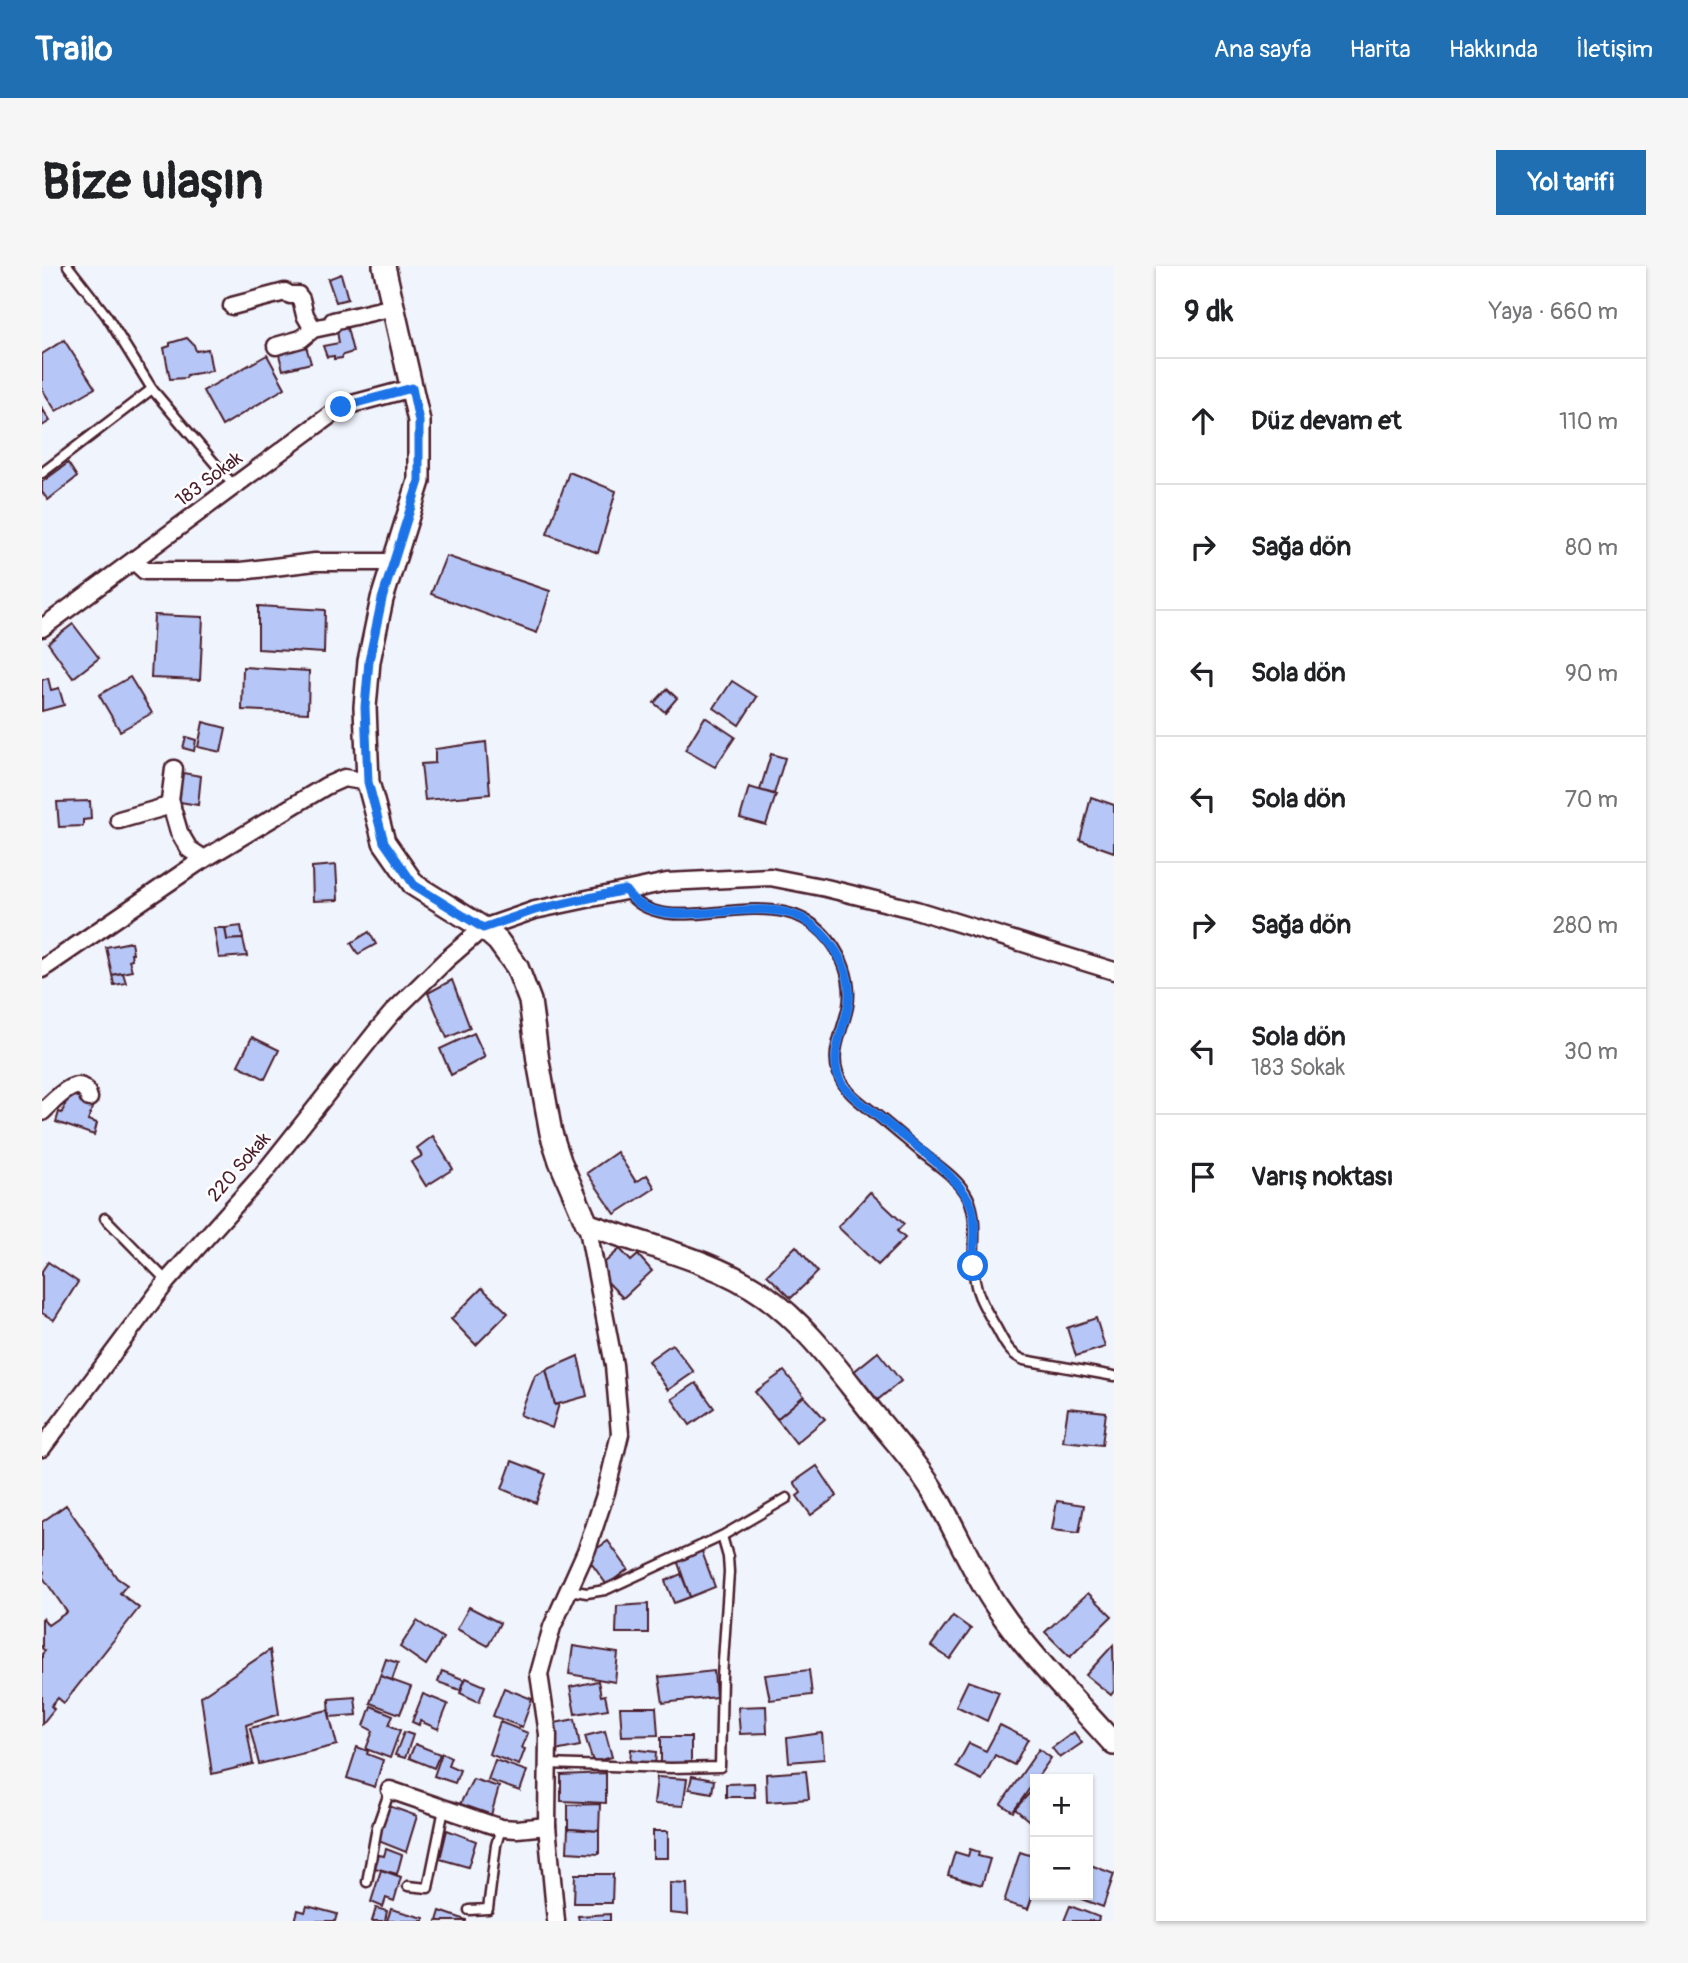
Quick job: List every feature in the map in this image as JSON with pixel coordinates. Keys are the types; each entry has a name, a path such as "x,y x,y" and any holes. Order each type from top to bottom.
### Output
{"street":[{"path":"384,266 419,421 419,481 382,599 369,661 365,707 368,782 384,842 414,885 483,928 507,951 525,984 551,1133 587,1224 614,1365 620,1434 606,1492 587,1549 552,1627 539,1674 548,1734 547,1826 556,1921"},
{"path":"232,306 285,292 298,295 313,329"},
{"path":"276,346 301,339 313,329 332,326 333,321 394,307"},
{"name":"183 Sokak","path":"42,628 341,407 412,388"},
{"path":"134,561 145,571 241,572 315,562 394,562"},
{"path":"174,769 170,801 179,832 189,849 204,859"},
{"path":"42,969 204,859 326,786 344,778 368,782"},
{"path":"119,820 172,805"},
{"path":"483,928 535,910 667,882 770,877 916,910 1114,971"},
{"name":"220 Sokak","path":"43,1441 167,1281 263,1174 393,1012 483,928"},
{"path":"42,1112 70,1087 83,1088 88,1092 89,1098"},
{"path":"587,1224 698,1262 732,1277 763,1295 798,1324 820,1346 932,1488 978,1577 1022,1641 1114,1744"},
{"path":"390,1790 501,1828 547,1826"}],"lane":[{"path":"68,266 106,316 152,389 234,486"},
{"path":"42,473 152,389"},
{"path":"625,890 642,907 660,913 768,909 793,914 824,935 839,955 848,982 848,1008 835,1056 842,1083 855,1098 948,1173 962,1188 972,1208 974,1219 973,1266 977,1292 1009,1349 1024,1360 1114,1376"},
{"path":"105,1218 167,1281"},
{"path":"569,1590 587,1593 605,1590 722,1536 787,1498"},
{"path":"547,1764 720,1767 722,1677 729,1572 722,1536"},
{"path":"367,1882 377,1826 390,1790"},
{"path":"408,1886 428,1888 444,1810"},
{"path":"469,1910 488,1909 496,1845 501,1828"}],"building":[{"path":"341,274 348,299 336,302 328,279"},
{"path":"347,328 353,352 343,355 342,358 327,357 323,346 339,343 337,331"},
{"path":"187,338 196,351 208,349 212,371 170,379 164,348 170,346 170,343"},
{"path":"64,340 95,388 56,411 42,389 42,354"},
{"path":"305,343 311,363 283,370 278,351"},
{"path":"267,355 285,388 222,426 203,391"},
{"path":"42,408 50,421 42,426"},
{"path":"68,463 77,477 48,500 42,492 42,482"},
{"path":"569,472 616,491 598,553 547,534"},
{"path":"446,556 550,591 537,633 431,594"},
{"path":"258,606 325,610 324,653 258,649"},
{"path":"154,615 203,617 200,680 151,678"},
{"path":"73,624 99,658 73,678 48,643"},
{"path":"243,667 309,671 308,713 242,710"},
{"path":"130,677 152,713 120,731 99,695"},
{"path":"48,678 51,690 59,688 64,705 42,711 42,680"},
{"path":"732,681 757,697 739,725 714,708"},
{"path":"667,689 677,698 665,712 654,703"},
{"path":"705,717 735,737 715,767 685,750"},
{"path":"203,722 226,728 221,752 198,747"},
{"path":"186,737 196,740 194,751 183,748"},
{"path":"486,742 490,794 425,800 421,764 435,763 435,749"},
{"path":"771,754 785,758 774,794 760,790"},
{"path":"177,772 201,776 198,805 174,801"},
{"path":"749,787 776,795 766,825 740,818"},
{"path":"1091,797 1114,805 1114,852 1080,840"},
{"path":"90,801 91,819 83,820 83,826 59,827 57,802"},
{"path":"336,865 338,900 313,901 312,867"},
{"path":"241,926 243,939 227,940 225,928"},
{"path":"214,928 225,928 227,940 243,939 247,956 219,958"},
{"path":"369,932 376,944 358,954 351,943"},
{"path":"131,942 133,953 132,959 129,960 132,971 112,975 106,947"},
{"path":"123,973 126,983 114,985 112,975"},
{"path":"452,980 470,1028 447,1038 428,993"},
{"path":"474,1033 485,1057 451,1075 440,1049"},
{"path":"252,1037 279,1050 265,1079 238,1065"},
{"path":"69,1094 94,1102 88,1120 97,1123 94,1135 56,1122"},
{"path":"433,1136 453,1169 426,1186 411,1162 422,1156 417,1148"},
{"path":"617,1152 636,1182 647,1175 655,1188 615,1214 587,1173"},
{"path":"870,1192 904,1224 897,1231 905,1238 878,1265 838,1227"},
{"path":"796,1246 818,1272 791,1298 767,1275"},
{"path":"620,1249 631,1261 638,1255 652,1271 623,1298 596,1270"},
{"path":"48,1262 78,1282 54,1320 42,1313 42,1271"},
{"path":"482,1288 508,1313 476,1345 451,1319"},
{"path":"1096,1318 1105,1347 1076,1356 1067,1328"},
{"path":"672,1344 694,1372 668,1390 648,1361"},
{"path":"878,1352 901,1381 875,1402 852,1373"},
{"path":"578,1356 587,1396 555,1405 546,1370"},
{"path":"546,1370 555,1405 559,1404 552,1428 520,1415 535,1376"},
{"path":"784,1371 804,1396 777,1419 755,1392"},
{"path":"696,1383 714,1408 690,1425 672,1399"},
{"path":"804,1396 825,1419 796,1443 777,1419"},
{"path":"1068,1408 1106,1412 1102,1445 1063,1441"},
{"path":"512,1461 546,1474 536,1503 502,1489"},
{"path":"817,1466 837,1496 811,1515 797,1496 801,1493 794,1482"},
{"path":"1057,1501 1084,1505 1079,1533 1052,1530"},
{"path":"66,1505 117,1578 127,1585 120,1593 139,1608 64,1703 58,1698 51,1706 54,1709 42,1724 42,1654 45,1651 42,1648 42,1619 48,1625 67,1612 42,1576 42,1522"},
{"path":"608,1541 628,1569 607,1585 586,1556"},
{"path":"701,1549 715,1587 690,1597 677,1560"},
{"path":"681,1574 690,1597 674,1603 665,1581"},
{"path":"1088,1593 1112,1616 1070,1657 1045,1632"},
{"path":"648,1604 648,1633 616,1633 617,1606"},
{"path":"469,1607 500,1623 488,1646 457,1629"},
{"path":"953,1616 971,1629 950,1659 931,1646"},
{"path":"417,1621 443,1638 426,1665 400,1647"},
{"path":"1113,1645 1114,1691 1111,1695 1086,1675"},
{"path":"573,1646 618,1653 615,1682 569,1674"},
{"path":"270,1650 279,1714 246,1725 253,1764 212,1774 201,1696"},
{"path":"386,1659 398,1663 392,1680 380,1676"},
{"path":"809,1670 812,1695 770,1700 765,1675"},
{"path":"442,1671 465,1680 460,1690 438,1682"},
{"path":"714,1671 716,1697 663,1703 659,1677"},
{"path":"380,1676 411,1687 400,1714 370,1703"},
{"path":"466,1678 485,1686 479,1702 460,1693"},
{"path":"598,1681 601,1696 605,1695 608,1709 575,1714 570,1687"},
{"path":"968,1681 999,1692 987,1721 956,1706"},
{"path":"504,1688 532,1699 522,1727 493,1716"},
{"path":"423,1694 448,1704 438,1729 420,1721 419,1725 412,1722"},
{"path":"355,1697 357,1715 330,1717 329,1699"},
{"path":"371,1706 393,1715 389,1725 400,1730 390,1758 366,1749 373,1731 364,1726"},
{"path":"766,1706 767,1733 740,1734 738,1707"},
{"path":"620,1707 656,1707 658,1735 622,1736"},
{"path":"328,1710 337,1745 259,1764 250,1728"},
{"path":"575,1719 580,1746 555,1751 550,1724"},
{"path":"500,1722 528,1733 519,1765 489,1754"},
{"path":"1000,1725 1028,1739 1014,1765 995,1755 982,1780 956,1767 969,1743 986,1751"},
{"path":"605,1731 612,1757 593,1762 585,1736"},
{"path":"404,1732 413,1735 405,1758 395,1755"},
{"path":"1074,1732 1082,1743 1060,1758 1052,1748"},
{"path":"822,1733 824,1759 789,1762 787,1738"},
{"path":"661,1737 691,1737 691,1766 661,1766"},
{"path":"415,1744 440,1754 434,1768 409,1758"},
{"path":"357,1747 383,1760 375,1787 347,1778"},
{"path":"631,1749 656,1752 655,1766 630,1763"},
{"path":"1039,1749 1051,1758 1040,1774 1030,1774 1030,1788 1013,1812 1001,1804"},
{"path":"442,1753 451,1757 448,1765 460,1770 455,1783 434,1776"},
{"path":"495,1760 527,1771 520,1791 488,1780"},
{"path":"806,1771 809,1799 767,1802 766,1774"},
{"path":"606,1773 606,1803 561,1801 561,1775"},
{"path":"692,1776 714,1780 712,1793 689,1789"},
{"path":"657,1777 687,1779 683,1806 654,1804"},
{"path":"473,1779 499,1787 491,1815 460,1804"},
{"path":"754,1783 755,1797 726,1797 726,1784"},
{"path":"1030,1792 1030,1822 1015,1809"},
{"path":"600,1804 599,1831 568,1829 568,1805"},
{"path":"389,1806 417,1816 406,1852 376,1840"},
{"path":"568,1829 599,1831 599,1854 567,1852"},
{"path":"447,1830 476,1841 468,1867 440,1859"},
{"path":"653,1831 668,1831 668,1858 653,1858"},
{"path":"386,1849 402,1855 397,1874 375,1868 379,1855 384,1856"},
{"path":"970,1849 979,1852 978,1856 990,1859 982,1885 948,1875 955,1852 968,1856"},
{"path":"1020,1852 1030,1855 1031,1900 1028,1909 1004,1902"},
{"path":"1093,1866 1114,1874 1103,1907 1084,1900 1093,1900"},
{"path":"381,1870 401,1877 394,1901 386,1898 383,1907 371,1902"},
{"path":"575,1874 613,1874 612,1903 574,1903"},
{"path":"670,1883 687,1884 688,1915 670,1913"},
{"path":"307,1906 337,1914 335,1921 295,1921 298,1910 305,1912"},
{"path":"1070,1906 1099,1917 1098,1921 1064,1921"},
{"path":"376,1908 387,1911 385,1921 372,1921"},
{"path":"391,1909 424,1918 424,1921 387,1921"},
{"path":"440,1911 466,1920 466,1921 437,1921"},
{"path":"610,1914 610,1921 579,1921 578,1916"}],"route":[{"path":"341,407 412,388 419,421 419,481 382,599 369,661 365,707 368,782 384,842 414,885 483,928 535,910 625,890 642,907 660,913 768,909 793,914 805,920 832,944 839,955 848,982 848,1008 835,1056 842,1083 855,1098 948,1173 962,1188 968,1197 974,1219 973,1266"}]}
